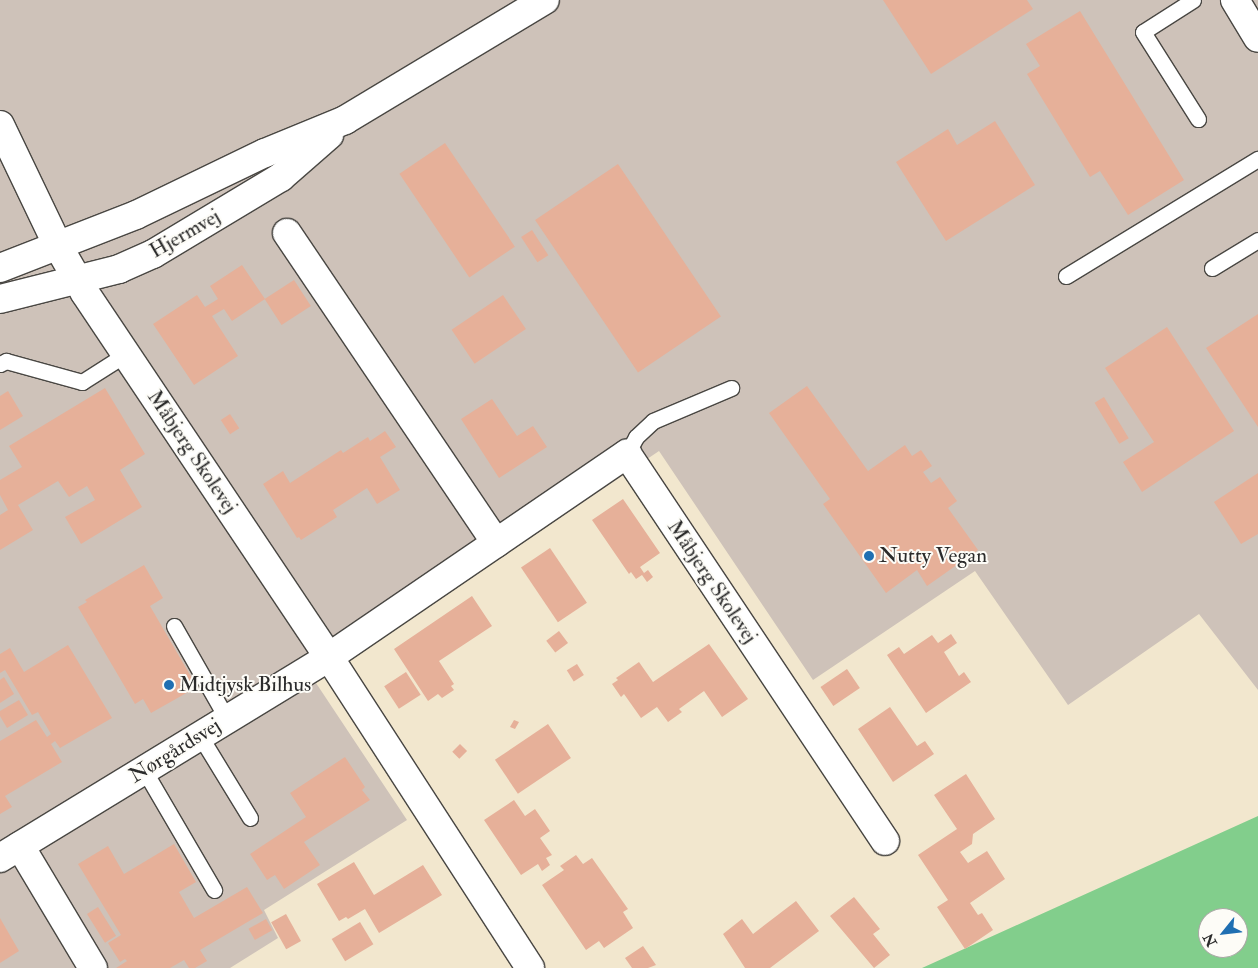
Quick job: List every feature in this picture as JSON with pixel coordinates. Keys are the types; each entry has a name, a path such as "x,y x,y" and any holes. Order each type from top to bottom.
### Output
{"street":[{"name":"Hjermvej","path":"0,268 136,214 266,153 346,120 546,0"},
{"path":"1235,0 1258,38"},
{"name":"Hjermvej","path":"0,299 119,269 153,254 281,177 346,120"},
{"name":"Måbjerg Skolevej","path":"0,125 58,246 77,281 329,657 530,968"},
{"path":"287,233 496,543"},
{"path":"329,657 627,454"},
{"name":"Måbjerg Skolevej","path":"627,454 885,841"},
{"name":"Nørgårdsvej","path":"93,968 10,852 329,657"}],"lane":[{"path":"1193,0 1143,32 1198,119"},
{"path":"1066,276 1258,159"},
{"path":"1212,268 1258,240"},
{"path":"0,364 6,361 82,382 126,354"},
{"path":"627,454 636,437 653,421 731,388"},
{"path":"174,626 227,719"},
{"path":"200,736 250,818"},
{"path":"144,770 214,890"}],"shaded area":[{"path":"0,0 1258,0 1258,690 1199,614 1068,705 975,571 813,680 659,451 316,683 407,820 264,910 278,938 230,968 0,968"}],"green space":[{"path":"1258,816 1258,968 922,968"}],"building":[{"path":"883,0 1027,0 1033,9 931,74"},
{"path":"1080,11 1184,180 1128,215 1100,171 1090,177 1027,74 1040,66 1026,44"},
{"path":"995,121 1035,185 946,241 896,162 948,129 957,145"},
{"path":"445,143 515,247 469,277 399,174"},
{"path":"618,164 721,317 638,372 535,220"},
{"path":"532,230 548,255 537,262 521,237"},
{"path":"242,265 265,299 232,321 224,309 212,316 238,356 194,385 153,324 197,295 205,307 218,299 210,286"},
{"path":"294,280 311,306 282,325 265,299"},
{"path":"503,295 526,329 475,364 452,330"},
{"path":"1258,314 1258,427 1206,348"},
{"path":"1167,327 1234,431 1142,492 1123,462 1154,442 1105,368"},
{"path":"807,386 868,471 905,445 912,456 921,450 932,466 923,472 931,483 940,477 957,501 948,508 978,550 927,586 917,570 886,593 823,504 830,499 769,413"},
{"path":"105,388 145,454 120,470 142,507 81,544 65,517 95,500 87,486 69,497 58,481 18,505 33,530 0,550 0,515 8,510 0,495 0,480 22,467 9,446"},
{"path":"8,391 23,416 0,430 0,396"},
{"path":"1104,397 1129,438 1119,444 1095,403"},
{"path":"492,399 517,436 533,426 547,447 499,478 461,419"},
{"path":"230,414 239,428 230,434 221,420"},
{"path":"385,431 396,447 380,457 400,490 377,504 367,488 333,510 337,517 301,540 299,537 297,538 263,484 283,471 290,483 341,450 343,453 368,437 370,441"},
{"path":"1258,473 1258,534 1241,544 1214,502"},
{"path":"623,499 660,553 640,567 644,573 648,570 653,577 647,582 642,575 636,579 631,572 629,574 592,520"},
{"path":"550,548 587,603 558,622 521,568"},
{"path":"144,565 163,598 150,606 197,687 151,713 143,699 135,704 78,607 87,602 85,600"},
{"path":"472,596 492,626 439,661 454,684 451,686 454,690 442,698 438,694 428,701 394,649"},
{"path":"559,631 568,643 555,653 546,641"},
{"path":"951,634 957,643 944,652 959,676 964,672 971,682 926,713 887,655 899,647 904,654 932,635 938,643"},
{"path":"709,644 748,699 722,717 704,691 679,709 682,712 668,722 657,707 641,718 624,694 621,697 612,684 618,680 616,678 639,662 653,682"},
{"path":"68,645 112,718 60,748 55,741 51,744 62,762 5,796 12,807 0,814 0,741 36,720 47,737 51,734 38,712 32,715 5,670 0,673 0,654 10,648 24,672"},
{"path":"577,664 584,675 574,681 567,670"},
{"path":"847,669 860,688 833,706 820,687"},
{"path":"406,672 421,695 399,709 384,686"},
{"path":"4,677 14,694 0,703 0,680"},
{"path":"19,700 28,715 7,728 0,716 0,711"},
{"path":"890,707 917,746 925,741 934,754 893,782 858,729"},
{"path":"514,720 519,722 515,729 510,727"},
{"path":"548,724 571,758 518,794 495,760"},
{"path":"460,744 467,751 459,759 452,752"},
{"path":"345,757 365,787 362,790 370,800 304,842 320,865 284,889 275,875 267,880 250,854 306,817 290,793"},
{"path":"966,774 995,819 973,834 972,844 960,852 968,863 987,851 1005,879 970,903 978,915 982,913 993,930 965,949 937,907 948,900 918,855 957,829 934,795"},
{"path":"514,800 525,816 535,809 550,831 540,838 552,855 546,858 550,865 542,871 538,864 521,875 484,820"},
{"path":"174,844 196,882 179,892 194,918 247,887 263,913 200,950 207,961 195,968 189,968 184,960 170,968 116,968 127,961 125,959 120,962 108,943 121,935 78,864 108,846 124,874"},
{"path":"576,855 583,864 592,858 628,909 623,912 633,928 604,948 599,941 586,950 542,885 564,870 560,866"},
{"path":"354,862 374,895 423,865 442,895 379,933 365,909 348,919 346,917 339,921 317,884"},
{"path":"854,897 880,929 873,934 890,955 874,968 830,916"},
{"path":"796,901 819,931 770,968 745,968 723,934 742,919 753,934"},
{"path":"98,907 116,936 105,943 87,914"},
{"path":"286,914 301,941 286,949 271,922"},
{"path":"0,918 19,951 0,963"},
{"path":"266,919 272,930 255,940 249,929"},
{"path":"360,922 373,944 345,961 332,939"},
{"path":"643,946 656,965 648,968 632,968 625,958"}],"place":[{"name":"Nutty Vegan","path":"869,556"},
{"name":"Midtjysk Bilhus","path":"169,685"}]}
